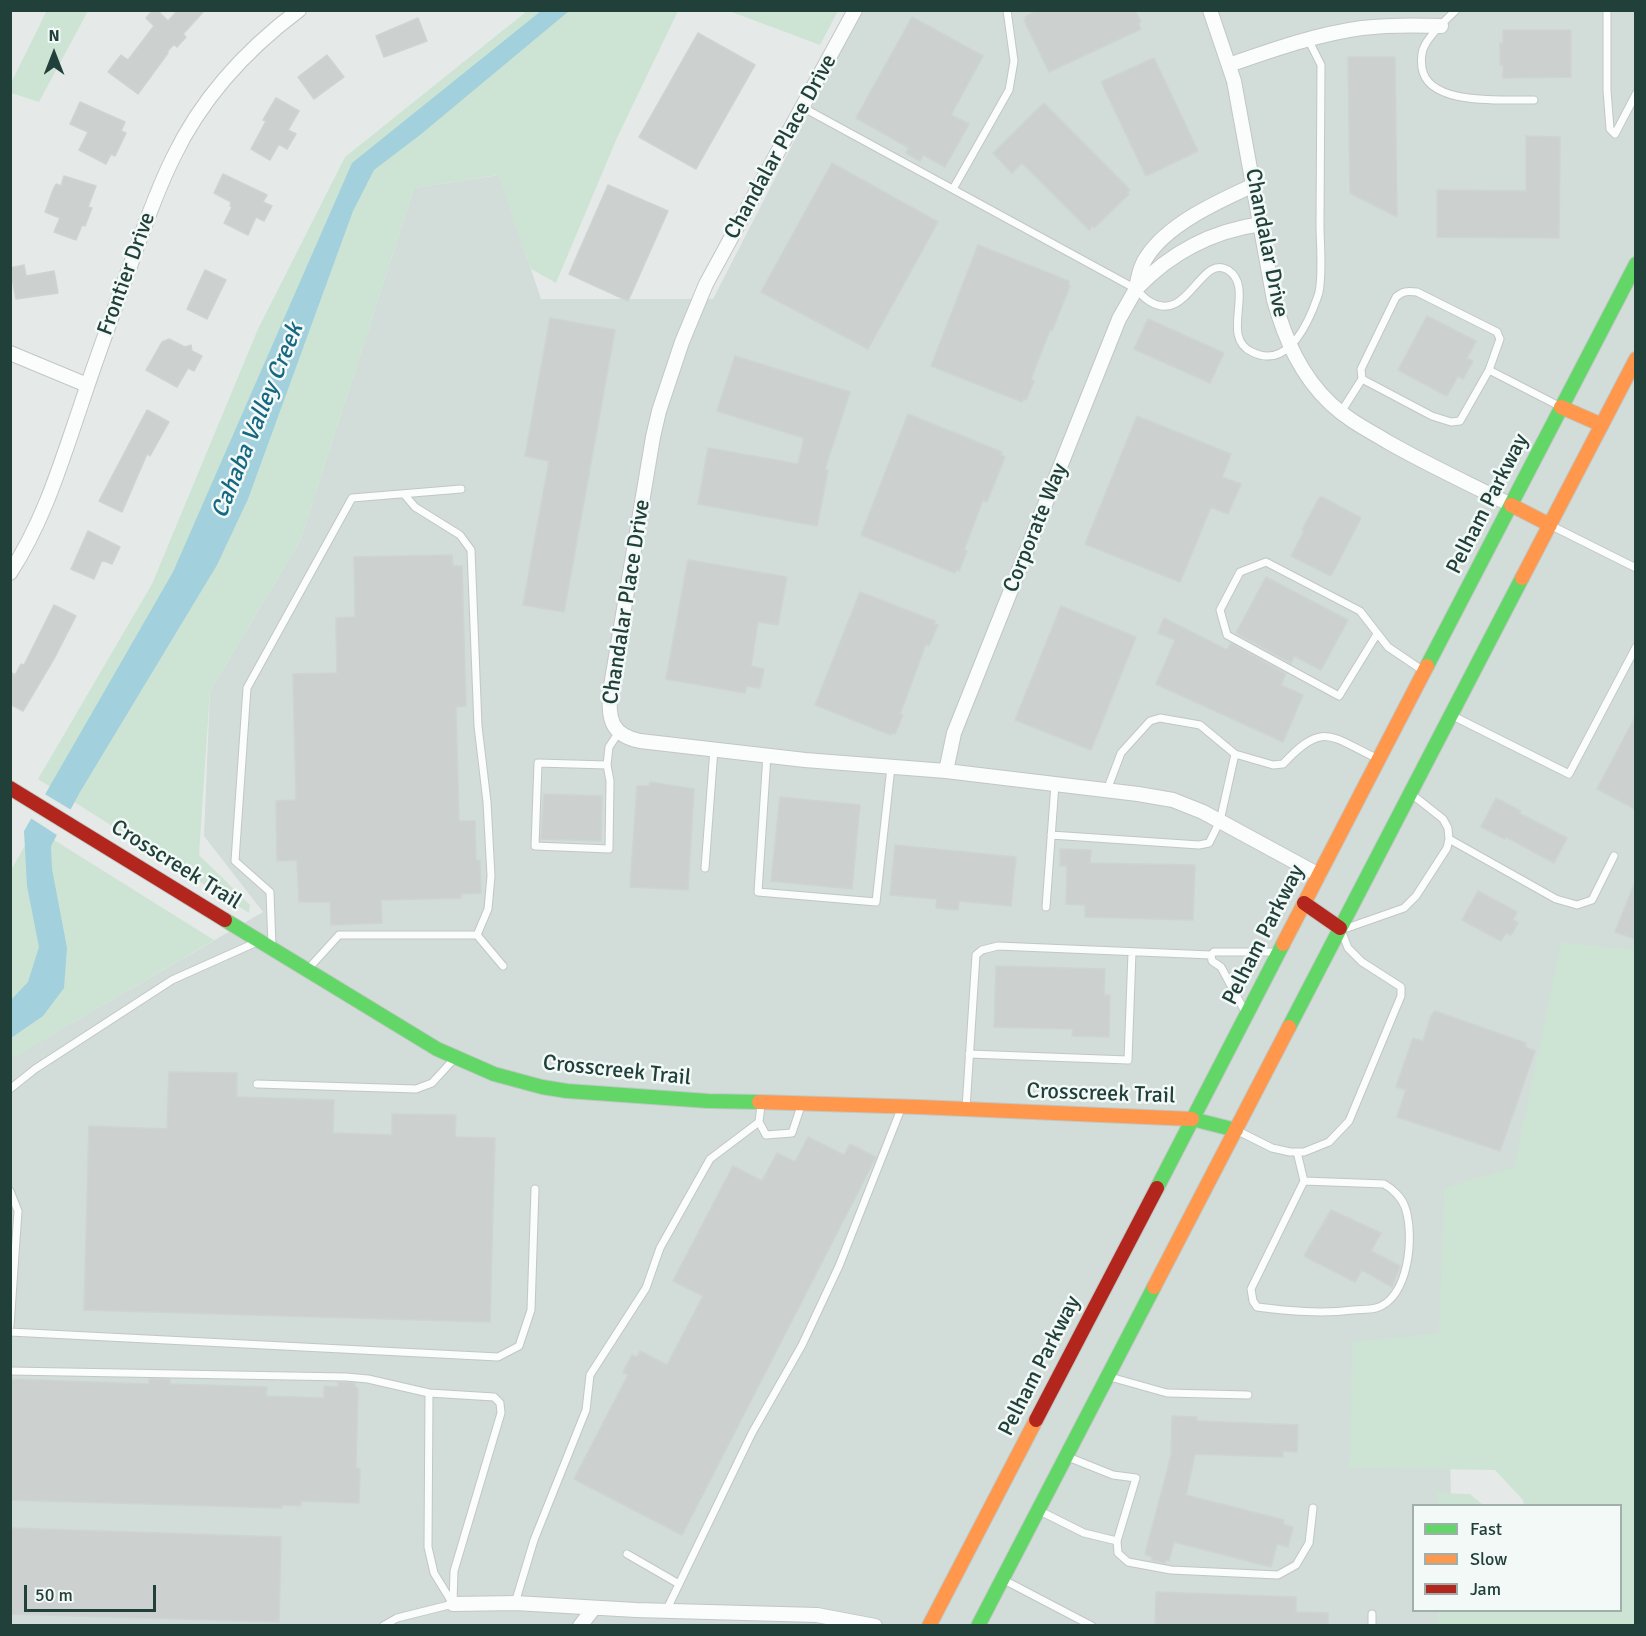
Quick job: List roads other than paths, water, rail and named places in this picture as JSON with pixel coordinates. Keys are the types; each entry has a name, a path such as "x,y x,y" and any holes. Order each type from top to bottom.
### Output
{"main road":[{"name":"Pelham Parkway","path":"929,1626 1635,264"},
{"path":"978,1626 1635,359"},
{"path":"1561,407 1602,425"},
{"path":"1510,505 1550,525"},
{"name":"Crosscreek Trail","path":"13,789 406,1031 494,1074 567,1091 667,1099 902,1106 1192,1119 1236,1130"},
{"path":"1304,903 1340,928"}],"street":[{"name":"Frontier Drive","path":"10,573 27,546 53,489 87,385 161,184 191,124 231,72 299,10"},
{"name":"Chandalar Place Drive","path":"855,10 698,302 659,411 610,692 610,717 614,727 629,738 640,741 946,771 1173,800 1220,821 1319,875"},
{"name":"Chandalar Drive","path":"1210,10 1234,81 1274,300 1290,347 1311,381 1330,404 1353,422 1510,505"},
{"path":"1229,64 1308,39 1360,28 1441,26"},
{"name":"Corporate Way","path":"1136,289 1146,258 1157,243 1224,199 1254,185"},
{"name":"Corporate Way","path":"946,771 958,722 1119,319 1136,289 1150,274 1189,248 1218,233 1261,224"},
{"path":"10,353 87,385"},
{"path":"453,1604 515,1603 827,1621 875,1626"},
{"path":"580,1626 594,1608"}],"lane":[{"path":"953,189 1009,90 1014,61 1006,10"},
{"path":"1456,10 1424,46 1421,60 1423,74 1436,89 1453,96 1534,99"},
{"path":"1607,10 1607,90 1610,129 1615,134 1635,94"},
{"path":"802,107 1136,289 1150,302 1162,306 1175,304 1188,297 1204,274 1215,268 1225,268 1233,274 1239,291 1237,331 1240,342 1248,351 1260,356 1273,355 1290,347 1303,332 1319,292 1321,64 1308,39"},
{"path":"1341,412 1362,379 1361,369 1396,297 1402,292 1417,292 1497,332 1500,339 1489,370 1461,421 1451,422 1432,416 1362,379"},
{"path":"1489,370 1561,407"},
{"path":"10,1089 35,1069 172,980 266,945 270,892 235,861 247,688 352,498 461,489"},
{"path":"404,494 415,507 460,535 471,550 478,726 488,802 491,876 488,909 477,935"},
{"path":"1550,525 1635,568"},
{"path":"1377,634 1339,696 1227,635 1220,610 1240,572 1266,562 1360,611 1388,647 1425,671"},
{"path":"1451,715 1569,774 1635,647"},
{"path":"1107,790 1121,753 1150,721 1160,718 1200,725 1235,754 1273,765 1283,764 1305,743 1319,736 1329,735 1379,759"},
{"path":"607,765 538,763 535,846 609,849 610,782 607,765 609,747 619,732"},
{"path":"705,868 714,749"},
{"path":"1051,835 1199,845 1209,843 1220,821 1235,754"},
{"path":"767,755 758,892 876,902 891,767"},
{"path":"1046,907 1055,784"},
{"path":"1236,1130 1272,1148 1304,1152 1329,1142 1349,1121 1401,996 1401,987 1362,962 1348,948 1340,928 1352,927 1404,908 1416,896 1447,848 1449,839 1448,828 1443,819 1410,793"},
{"path":"1449,839 1556,899 1577,905 1592,900 1614,856"},
{"path":"307,970 339,935 477,935"},
{"path":"477,935 503,966"},
{"path":"966,1109 976,955 982,950 998,946 1211,955 1214,952 1278,952"},
{"path":"969,1054 1128,1060 1132,952"},
{"path":"1211,955 1212,961 1221,967 1246,1015"},
{"path":"257,1084 416,1089 432,1083 456,1057"},
{"path":"761,1102 759,1122 766,1135 792,1133 802,1104"},
{"path":"666,1611 750,1438 802,1345 839,1266 902,1106"},
{"path":"515,1603 534,1540 586,1410 590,1375 646,1287 660,1248 710,1160 759,1122"},
{"path":"1297,1152 1304,1182 1251,1289 1257,1307 1287,1311 1339,1312 1377,1308 1394,1297 1406,1271 1409,1226 1405,1206 1393,1189 1384,1184 1304,1182"},
{"path":"10,1332 498,1357 519,1346 531,1310 535,1189"},
{"path":"10,1191 18,1211 10,1326"},
{"path":"10,1371 346,1377 368,1379 429,1393 494,1397 500,1403 501,1413 454,1571 453,1604"},
{"path":"1108,1376 1167,1393 1248,1395"},
{"path":"429,1393 428,1546 434,1573 453,1604"},
{"path":"1066,1456 1113,1475 1136,1478 1117,1541 1118,1553 1128,1562 1170,1570 1278,1575 1296,1565 1309,1543 1313,1508"},
{"path":"1038,1510 1084,1533 1117,1541"},
{"path":"627,1554 679,1584"},
{"path":"1002,1579 1092,1626"},
{"path":"384,1626 397,1618 453,1604"},
{"path":"1372,1614 1372,1626"}],"water":[{"name":"Cahaba Valley Creek","path":"541,11 569,11 420,135 374,170 353,211 248,499 217,565 80,792 51,846 52,869 67,948 64,988 43,1016 11,1038 10,1001 28,982 39,947 27,886 24,831 173,572 352,163"}]}
